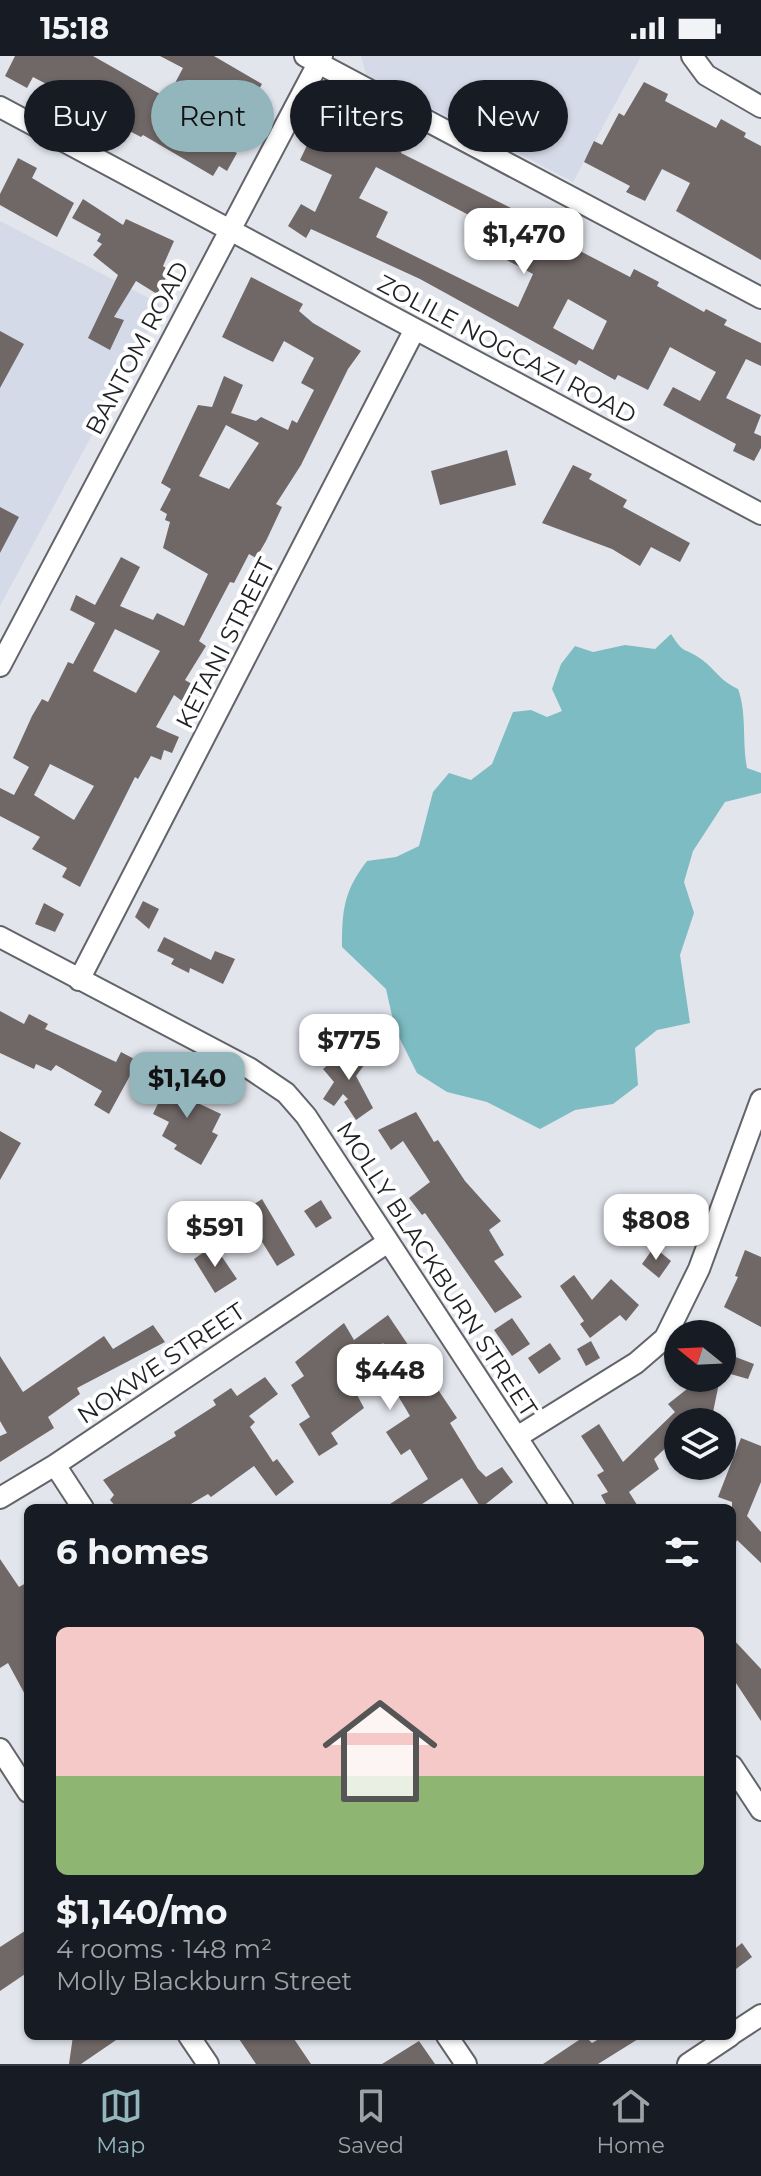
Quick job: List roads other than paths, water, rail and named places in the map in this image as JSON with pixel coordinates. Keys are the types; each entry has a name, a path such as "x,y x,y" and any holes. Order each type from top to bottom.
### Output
{"street":[{"path":"692,56 706,75 761,107"},
{"path":"315,58 761,298"},
{"name":"BANTOM ROAD","path":"0,666 315,58"},
{"name":"ZOLILE NOGCAZI ROAD","path":"0,107 761,514"},
{"name":"KETANI STREET","path":"79,980 415,329"},
{"name":"MOLLY BLACKBURN STREET","path":"0,937 236,1061 286,1093 306,1116 560,1504"},
{"path":"517,1437 636,1363 665,1338 699,1269 761,1100"},
{"name":"NOKWE STREET","path":"0,1498 55,1465 388,1242"},
{"path":"55,1465 80,1504"},
{"path":"0,1749 24,1786"},
{"path":"736,1772 761,1810"},
{"path":"736,2032 761,2015"},
{"path":"192,2040 208,2064"},
{"path":"450,2040 466,2064"},
{"path":"688,2064 724,2040"}],"water":[{"path":"671,634 682,648 738,689 747,768 761,773 761,793 725,802 693,851 684,882 694,913 680,955 690,1023 657,1030 635,1048 638,1085 613,1104 575,1110 540,1129 487,1102 447,1092 417,1073 395,1029 386,989 342,947 346,901 353,882 367,861 396,857 419,846 433,792 449,773 471,780 492,764 513,712 531,710 547,717 562,711 552,689 561,664 575,646 593,652 625,645 655,649"}]}
